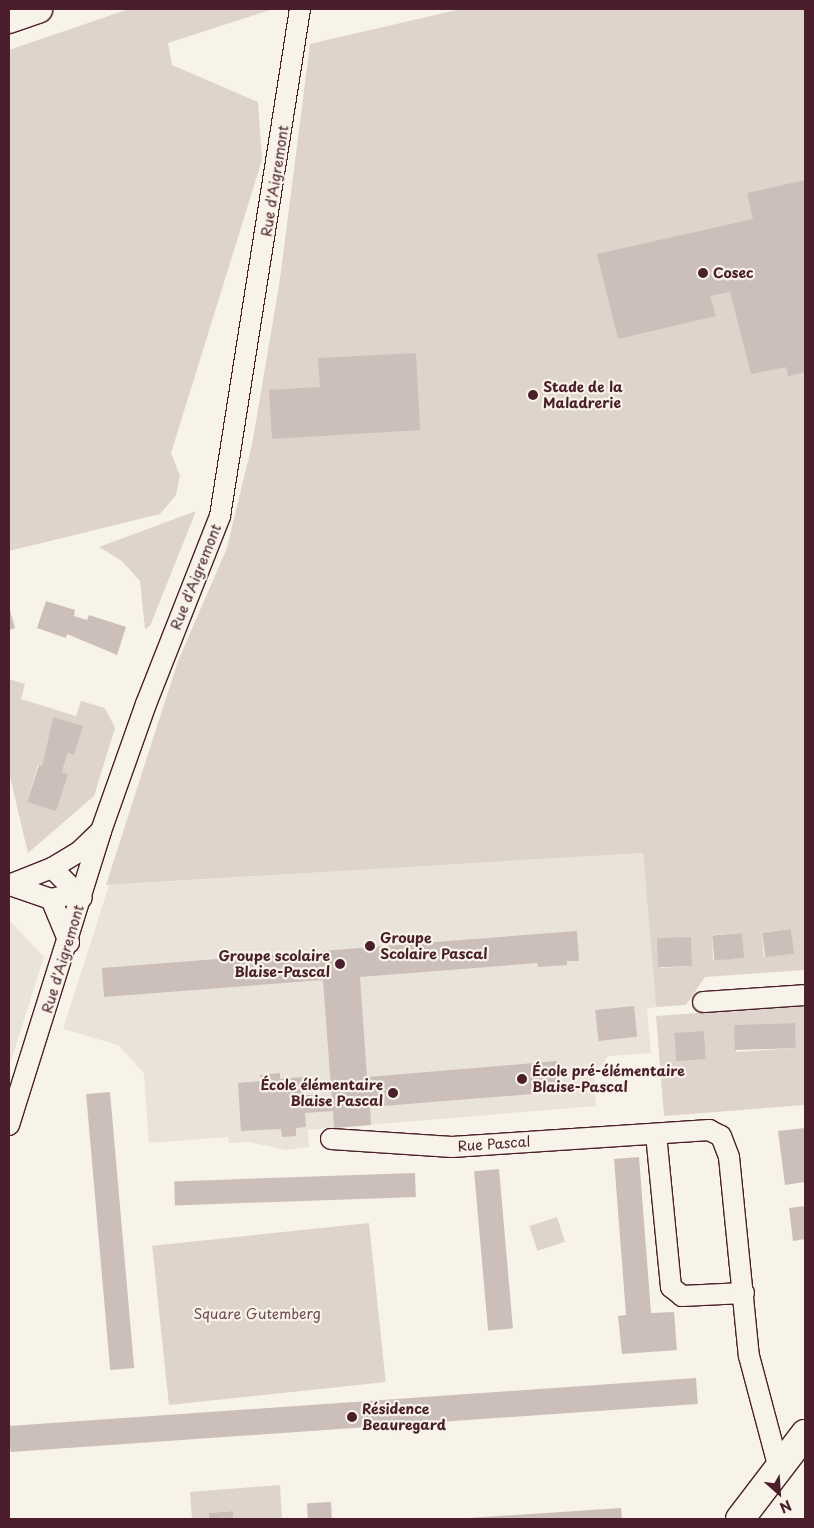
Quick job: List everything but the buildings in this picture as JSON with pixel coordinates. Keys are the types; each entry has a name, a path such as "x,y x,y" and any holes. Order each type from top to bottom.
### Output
{"main road":[{"path":"9,19 38,9"},
{"path":"740,1519 805,1434"}],"street":[{"name":"Rue d'Aigremont","path":"9,1125 69,942 79,895 101,831 220,516 300,9"},
{"path":"9,885 52,868 79,852 101,831"},
{"path":"52,868 79,895"},
{"path":"9,885 51,899 79,895"},
{"path":"51,899 69,942"},
{"path":"703,1002 805,994"},
{"name":"Rue Pascal","path":"331,1139 452,1147 710,1130 721,1136 730,1157 749,1356 779,1469"},
{"path":"656,1134 671,1287 682,1296 744,1293"}],"shaded area":[{"name":"Groupe Scolaire Pascal","path":"643,853 656,1007 647,1009 651,1053 608,1056 594,1078 596,1106 308,1130 309,1147 286,1150 250,1142 229,1143 228,1137 149,1143 144,1073 118,1045 63,1029 109,885"},
{"path":"9,920 44,957 9,1067"}],"green space":[{"path":"129,9 273,9 168,43 172,65 258,102 262,160 171,453 180,476 176,495 160,514 9,551 9,50"},
{"name":"Stade de la Maladrerie","path":"461,9 805,9 805,970 705,977 686,1005 656,1007 643,853 106,885 178,661 227,548 252,445 280,279 310,44","holes":["791,929 793,954 764,957 762,932","742,933 744,958 713,960 712,935","690,937 692,966 659,968"]},
{"path":"196,511 150,626 145,629 140,581 122,561 99,547"},
{"path":"9,679 25,684 21,699 76,716 81,701 105,708 115,728 94,796 28,853 9,773","holes":["53,717 82,726 74,755 68,753 62,772 67,774 27,802 38,765 42,766"]},
{"path":"805,1005 805,1105 664,1116 656,1016","holes":["794,1023 796,1048 736,1052 734,1027","704,1032 706,1059 676,1060 674,1034"]},
{"path":"557,1217 565,1242 537,1251 529,1226"},
{"name":"Square Gutemberg","path":"369,1223 386,1382 169,1405 152,1246"},
{"path":"280,1485 282,1519 233,1519 232,1511 209,1513 209,1519 192,1519 190,1492"}],"place":[{"name":"Cosec","path":"703,273"},
{"name":"Stade de la Maladrerie","path":"533,395"},
{"name":"Groupe Scolaire Pascal","path":"370,946"},
{"name":"Groupe scolaire Blaise-Pascal","path":"340,964"},
{"name":"École pré-élémentaire Blaise-Pascal","path":"522,1079"},
{"name":"École élémentaire Blaise Pascal","path":"393,1093"},
{"name":"Résidence Beauregard","path":"352,1417"}]}
